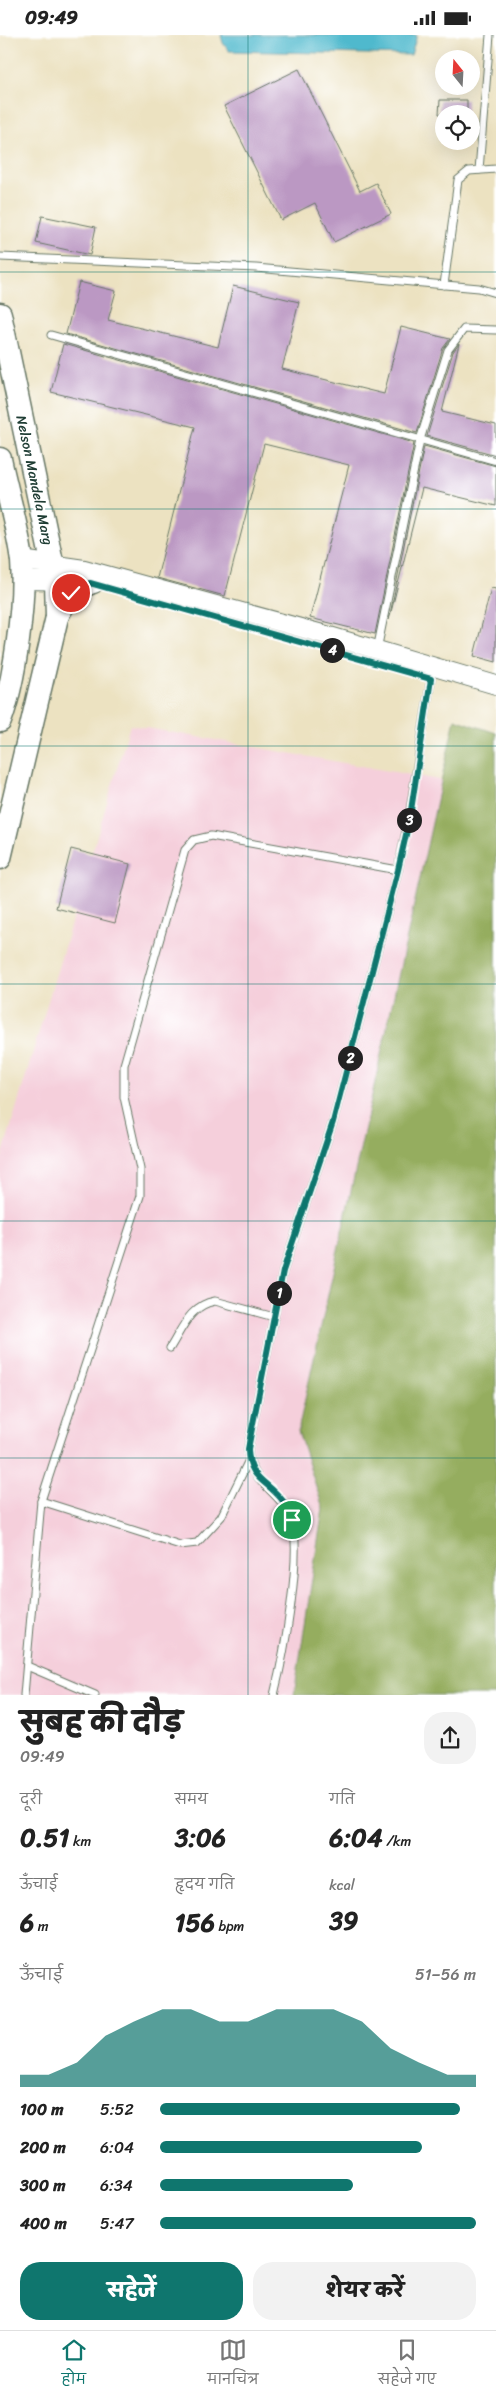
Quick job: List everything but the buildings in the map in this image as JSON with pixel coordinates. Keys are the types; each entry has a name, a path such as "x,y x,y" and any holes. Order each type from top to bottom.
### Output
{"main road":[{"name":"Nelson Mandela Marg","path":"0,314 54,572 57,617"},
{"path":"0,459 22,570 21,612 15,655 0,721"},
{"path":"0,858 9,784 57,617 64,601 71,593 90,583"}],"street":[{"path":"22,570 54,572 84,569 496,685"},
{"path":"54,572 496,698"}],"lane":[{"path":"479,170 490,35"},
{"path":"444,285 456,184 464,173 496,169"},
{"path":"0,257 256,268 479,288 496,293"},
{"path":"377,650 420,440 448,350 464,329 496,330"},
{"path":"51,335 496,461"},
{"path":"41,1501 180,1545 197,1543 221,1517 248,1462 248,1449 283,1271 333,1122 398,870 410,817 431,679"},
{"path":"24,1695 41,1501 140,1196 140,1169 124,1097 124,1065 185,850 194,840 210,836 398,870"},
{"path":"170,1348 194,1310 207,1302 215,1301 274,1317"},
{"path":"248,1462 262,1483 283,1501 292,1520 295,1536 294,1579 274,1695"},
{"path":"26,1666 95,1695"}],"shaded area":[{"path":"130,725 496,790 496,1695 0,1695 0,1163"}],"green space":[{"path":"455,719 496,733 496,1695 294,1695 323,1508 298,1431"}],"water":[{"path":"221,35 417,35 411,55 229,51 223,43"}],"route":[{"path":"71,593 90,583 323,647 431,679 410,817 398,870 333,1122 283,1271 268,1357 248,1449 248,1462 253,1473 283,1501 292,1520"}]}
